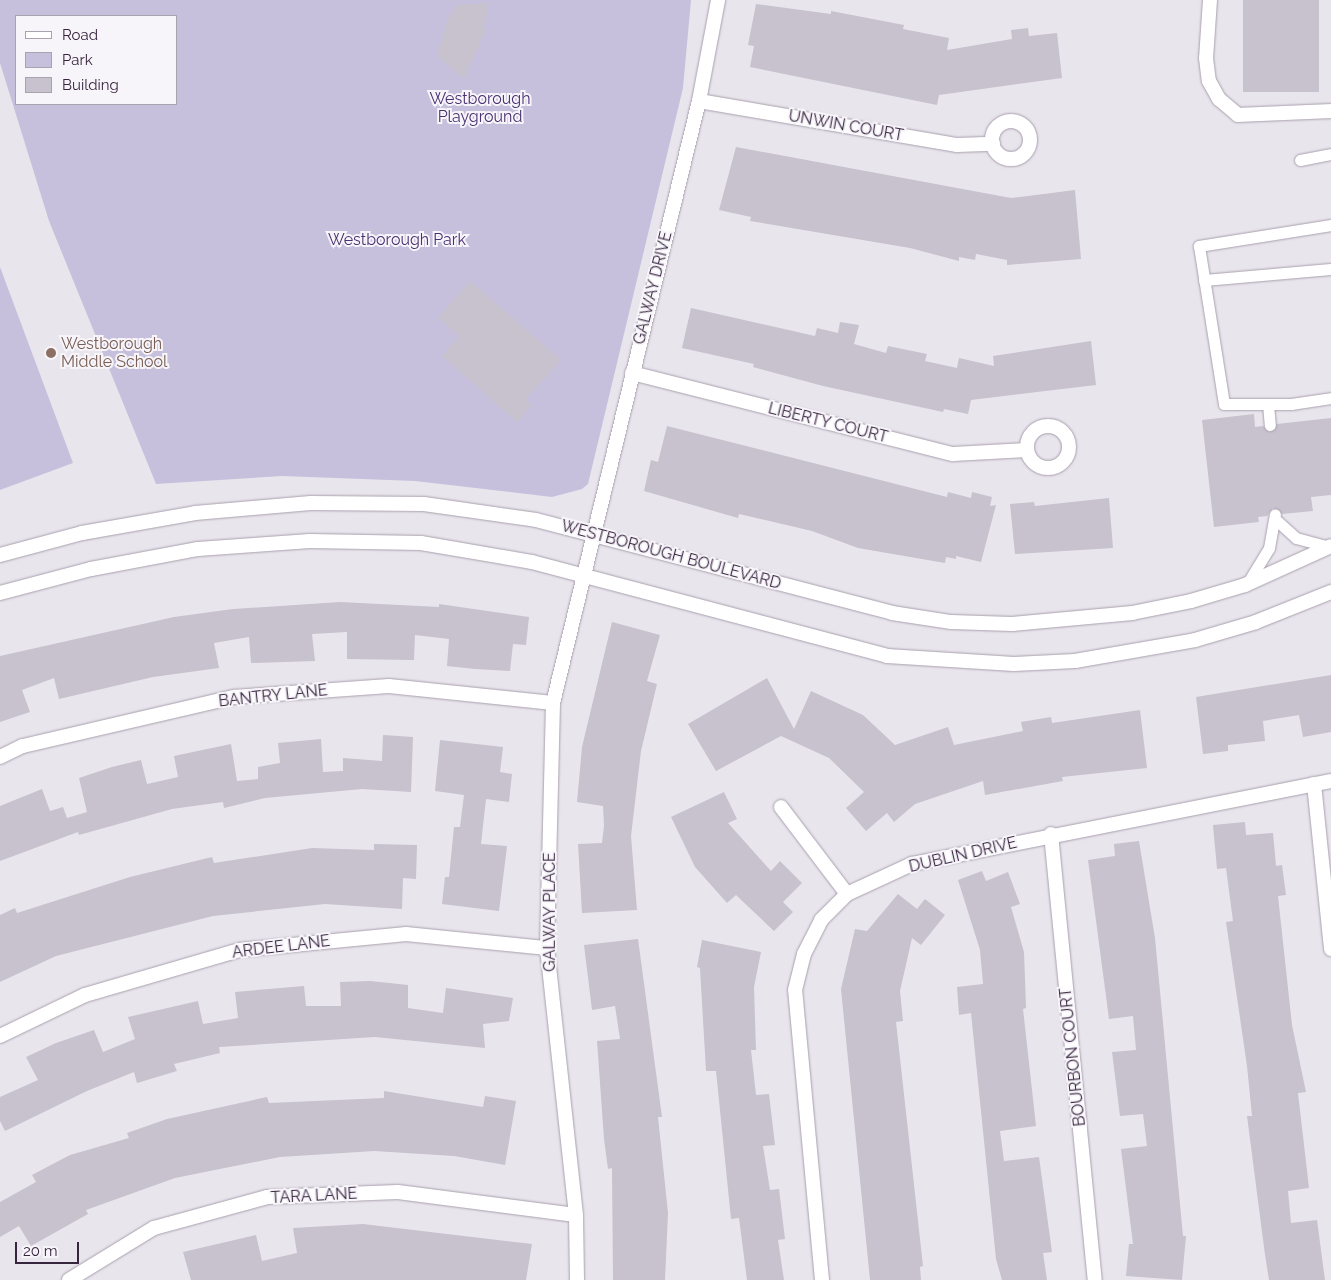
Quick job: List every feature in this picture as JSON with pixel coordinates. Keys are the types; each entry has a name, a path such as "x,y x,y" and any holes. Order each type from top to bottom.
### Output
{"street":[{"name":"GALWAY DRIVE","path":"582,576 595,533 699,101 718,0"},
{"path":"1210,0 1206,58 1208,81 1219,99 1238,115 1331,111"},
{"name":"UNWIN COURT","path":"699,101 957,145 993,144"},
{"name":"LIBERTY COURT","path":"632,373 953,454 1027,450"},
{"name":"WESTBOROUGH BOULEVARD","path":"0,555 136,522 311,503 424,504 483,510 595,533 837,600 951,622 1012,624 1069,621 1191,602 1246,585 1330,546"},
{"path":"0,593 146,557 310,541 440,546 532,562 887,656 1014,664 1076,661 1195,640 1256,622 1331,592"},
{"name":"GALWAY PLACE","path":"577,1280 576,1216 547,948 552,703 582,576"},
{"name":"BANTRY LANE","path":"0,757 22,746 234,697 389,686 552,703"},
{"name":"DUBLIN DRIVE","path":"822,1280 795,990 804,954 821,920 847,894 912,864 1051,834 1331,781"},
{"path":"1314,784 1331,949"},
{"path":"781,807 847,894"},
{"name":"BOURBON COURT","path":"1051,834 1095,1280"},
{"name":"ARDEE LANE","path":"0,1036 85,995 240,950 406,934 547,948"},
{"name":"TARA LANE","path":"69,1280 154,1228 267,1197 398,1192 576,1216"}],"lane":[{"path":"1300,160 1331,154"},
{"path":"1331,224 1199,246 1224,404 1268,404 1331,398"},
{"path":"1204,280 1331,269"},
{"path":"1268,404 1270,425"},
{"path":"1246,585 1265,558 1275,517 1296,538 1330,546"}],"green space":[{"name":"Westborough Park","path":"0,0 691,0 683,88 588,484 582,489 552,497 415,481 282,476 156,484 49,221 0,63"},
{"path":"0,267 73,463 0,490"}],"building":[{"path":"1243,0 1319,0 1319,92 1243,92"},
{"path":"489,3 483,28 486,29 464,79 437,56 448,19 457,5"},
{"path":"756,4 831,14 831,11 904,25 903,29 949,38 947,50 1012,39 1011,30 1028,28 1029,36 1057,33 1062,78 939,95 937,105 750,67 754,46 748,45"},
{"path":"736,147 1011,198 1075,190 1081,259 1007,265 1007,260 976,254 975,260 959,257 959,261 910,248 750,221 751,217 719,210"},
{"path":"470,281 561,360 526,399 532,405 517,422 442,356 459,336 438,318"},
{"path":"691,308 815,336 817,328 838,333 840,322 859,325 854,344 886,353 888,346 927,354 925,361 957,368 959,358 994,366 993,356 1091,341 1096,385 971,400 968,414 944,409 943,412 823,386 753,367 754,364 682,348"},
{"path":"1254,414 1255,427 1263,426 1270,432 1277,424 1331,418 1331,495 1311,497 1313,511 1282,514 1273,508 1267,516 1258,517 1259,522 1214,527 1202,420"},
{"path":"667,426 947,497 948,492 971,498 972,492 992,497 990,506 996,505 981,562 956,556 956,559 946,557 945,563 858,548 812,531 739,514 738,518 644,491 651,460 658,462"},
{"path":"1109,498 1113,548 1015,554 1010,504 1034,502 1035,506"},
{"path":"340,602 439,607 439,604 529,617 526,645 513,644 510,671 447,666 449,639 415,635 414,660 347,659 347,632 312,634 315,661 251,663 249,637 214,643 219,668 153,677 59,699 54,678 22,690 30,712 0,722 0,656 174,617 233,609"},
{"path":"612,622 660,635 647,681 657,684 641,751 631,836 637,910 582,913 578,844 602,843 604,826 603,806 577,802 582,747"},
{"path":"1331,675 1331,732 1303,737 1299,715 1263,721 1265,741 1228,745 1228,751 1203,754 1196,697"},
{"path":"767,678 794,729 811,691 863,715 895,745 948,727 954,745 1023,731 1021,722 1051,717 1052,723 1140,710 1147,768 1062,777 1063,781 985,795 983,781 915,804 894,822 887,813 866,831 846,808 864,792 829,758 781,736 716,771 688,724"},
{"path":"383,735 413,737 411,792 362,789 265,798 224,808 223,802 172,809 79,835 78,832 0,861 0,806 42,789 50,811 63,807 67,818 87,812 79,778 112,767 141,760 147,784 178,777 174,756 231,744 237,781 258,779 258,767 280,763 278,743 321,739 323,772 343,771 343,758 382,761"},
{"path":"440,740 503,747 500,772 512,774 509,802 486,799 481,844 507,846 499,911 442,904 445,877 449,877 454,827 460,827 464,795 435,791"},
{"path":"724,792 737,819 728,823 771,871 780,861 802,883 783,902 793,912 774,931 736,895 727,903 695,867 671,817"},
{"path":"1245,822 1246,835 1273,833 1276,866 1282,865 1286,895 1278,896 1292,1025 1306,1092 1298,1093 1309,1188 1288,1191 1291,1223 1317,1220 1325,1280 1269,1280 1247,1116 1252,1116 1247,1066 1226,922 1233,921 1226,868 1217,869 1213,825"},
{"path":"1139,841 1155,938 1183,1236 1186,1236 1182,1280 1126,1276 1129,1244 1133,1244 1121,1149 1147,1146 1143,1114 1120,1116 1112,1052 1136,1050 1133,1016 1109,1019 1088,860 1115,856 1114,844"},
{"path":"374,844 417,845 416,879 403,878 402,909 325,904 213,916 56,956 0,982 0,915 15,908 17,913 130,877 212,857 214,863 312,848 374,850"},
{"path":"982,871 986,881 1008,872 1020,904 1011,907 1024,952 1026,1008 1023,1009 1036,1126 1000,1131 1004,1161 1039,1157 1052,1252 1043,1253 1047,1280 1002,1280 996,1259 971,1013 959,1015 957,987 983,984 980,950 958,880"},
{"path":"898,894 917,909 925,899 945,915 921,945 912,938 900,991 903,1021 896,1022 923,1266 920,1267 921,1280 870,1280 841,989 855,929 867,931"},
{"path":"638,939 662,1117 658,1117 668,1213 665,1280 613,1280 612,1168 608,1169 604,1139 597,1041 620,1039 615,1006 592,1010 584,945"},
{"path":"702,940 761,952 754,987 756,1050 751,1050 756,1095 769,1094 775,1145 763,1146 770,1190 779,1189 785,1239 778,1240 784,1280 747,1280 739,1218 731,1219 716,1071 706,1071 700,968 697,967"},
{"path":"370,981 408,985 408,1008 443,1013 446,988 513,998 509,1021 483,1024 485,1048 375,1037 219,1047 220,1053 174,1064 177,1071 137,1083 134,1072 87,1091 5,1131 0,1121 0,1097 38,1080 26,1057 56,1043 94,1030 103,1052 135,1039 128,1017 198,1001 203,1024 238,1018 235,992 304,986 306,1006 341,1006 340,982"},
{"path":"384,1091 483,1107 485,1096 516,1101 505,1165 454,1156 374,1151 280,1157 175,1178 86,1210 88,1214 31,1246 19,1226 0,1237 0,1202 36,1182 32,1175 70,1155 129,1138 127,1133 167,1119 267,1097 269,1103 384,1098"},
{"path":"363,1224 532,1244 526,1280 191,1280 183,1252 256,1235 262,1261 297,1253 293,1228"}],"place":[{"name":"Westborough Middle School","path":"51,353"}],"park label":[{"name":"Westborough Playground","path":"480,108"}]}
